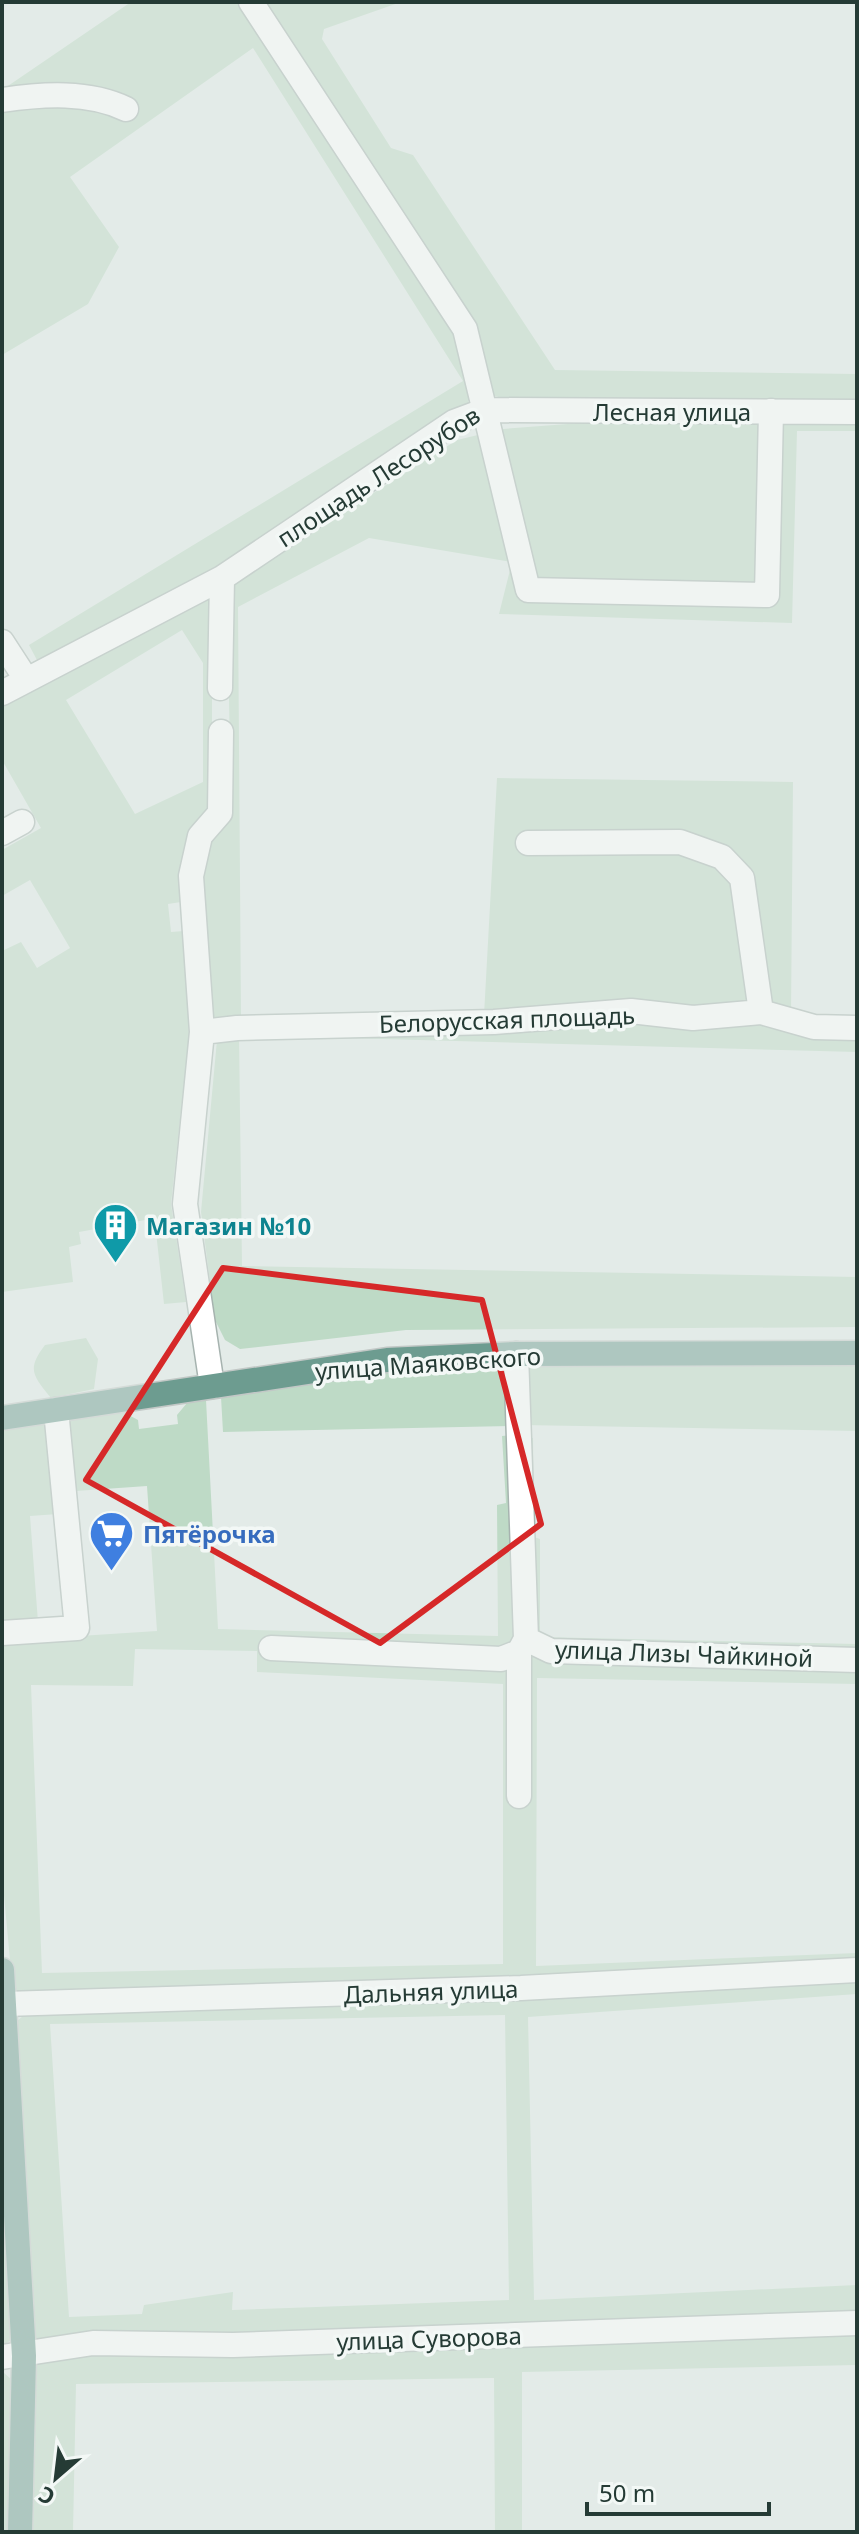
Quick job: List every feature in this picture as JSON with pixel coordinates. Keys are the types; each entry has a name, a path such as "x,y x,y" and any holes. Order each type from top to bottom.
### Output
{"main road":[{"name":"улица Маяковского","path":"2,1418 387,1360 516,1354 857,1353"},
{"path":"3,1990 20,2532"}],"street":[{"name":"площадь Лесорубов","path":"2,693 222,578 454,422 486,410 465,329 251,2"},
{"path":"2,100 29,96 103,98 126,109"},
{"name":"Лесная улица","path":"486,410 857,412"},
{"path":"486,410 528,590 767,595 771,411"},
{"path":"220,688 222,578"},
{"path":"2,642 26,679"},
{"path":"212,1386 185,1204 202,1032 191,876 200,836 220,813 221,732"},
{"path":"528,843 680,842 722,857 742,878 761,1012"},
{"name":"Белорусская площадь","path":"202,1032 237,1028 494,1022 631,1011 693,1018 761,1012 814,1027 857,1028"},
{"path":"516,1354 522,1646"},
{"path":"2,1633 77,1628 69,1513 56,1410"},
{"name":"улица Лизы Чайкиной","path":"519,1796 522,1646"},
{"name":"улица Лизы Чайкиной","path":"271,1648 501,1659 522,1646 551,1651 857,1660"},
{"name":"Дальняя улица","path":"3,1990 521,1988 857,1970"},
{"name":"улица Суворова","path":"13,2356 93,2343 233,2345 857,2323"}],"highlighted area":[{"path":"223,1268 482,1300 541,1524 380,1643 86,1480"}],"green space":[{"path":"131,2 242,2 458,333 471,387 468,404 217,568 38,662 29,645 463,381 253,48 70,177 119,247 88,304 2,355 2,90"},
{"path":"261,2 401,2 324,29 322,39 391,148 413,155 555,370 857,374 857,402 506,399 491,395"},
{"path":"594,422 857,422 857,431 797,431 792,623 499,614 512,562 369,538 238,607 241,1015 362,1015 212,1024 199,874 208,840 231,810 227,586 457,440 503,429"},
{"path":"212,597 212,809 181,902 168,904 171,932 184,931 189,1036 171,1204 186,1302 164,1304 156,1232 145,1232 145,1220 79,1232 81,1244 69,1247 73,1282 2,1292 2,951 21,942 37,968 70,948 30,880 2,896 2,850 41,828 2,760 2,705","holes":["182,630 203,663 203,782 135,814 66,700"]},
{"path":"497,778 793,782 791,1014 484,1015"},
{"path":"631,1021 694,1027 759,1021 812,1036 857,1037 857,1052 239,1035 486,1030"},
{"path":"239,1035 242,1266 857,1277 857,1327 406,1330 240,1349 225,1340 215,1320 201,1212 217,1040"},
{"path":"86,1338 98,1359 94,1389 51,1398 34,1372 39,1353 45,1345"},
{"path":"527,1366 857,1366 857,1431 523,1425"},
{"path":"506,1367 514,1426 223,1432 221,1397 345,1375"},
{"path":"206,1400 218,1629 498,1636 497,1505 506,1503 502,1436 514,1435 524,1657 857,1667 857,1684 537,1678 536,1966 857,1953 857,1965 536,1983 13,1992 2,1874 2,1641 157,1631 147,1486 76,1491 66,1421 123,1412 138,1420 139,1429 178,1424 177,1415 187,1403","holes":["135,1649 257,1651 257,1672 503,1684 503,1964 42,1973 31,1685 133,1686"]},
{"path":"48,1423 58,1514 30,1516 38,1622 2,1624 2,1431"},
{"path":"524,1437 533,1438 534,1537 540,1539 540,1637 857,1644 857,1654 537,1639"},
{"path":"857,1976 857,1994 528,2017 534,2300 857,2285 857,2315 35,2343 17,2021 29,2011","holes":["505,2015 509,2300 232,2310 233,2292 144,2305 142,2314 69,2317 50,2024"]},
{"path":"2,2141 13,2339 2,2346"},
{"path":"857,2331 857,2365 522,2372 522,2532 495,2532 494,2378 76,2384 73,2532 33,2532 36,2361 96,2350"},
{"path":"2,2371 13,2381 10,2532 2,2532"}],"place":[{"name":"Магазин №10","path":"115,1264"},
{"name":"Пятёрочка","path":"112,1572"}]}
